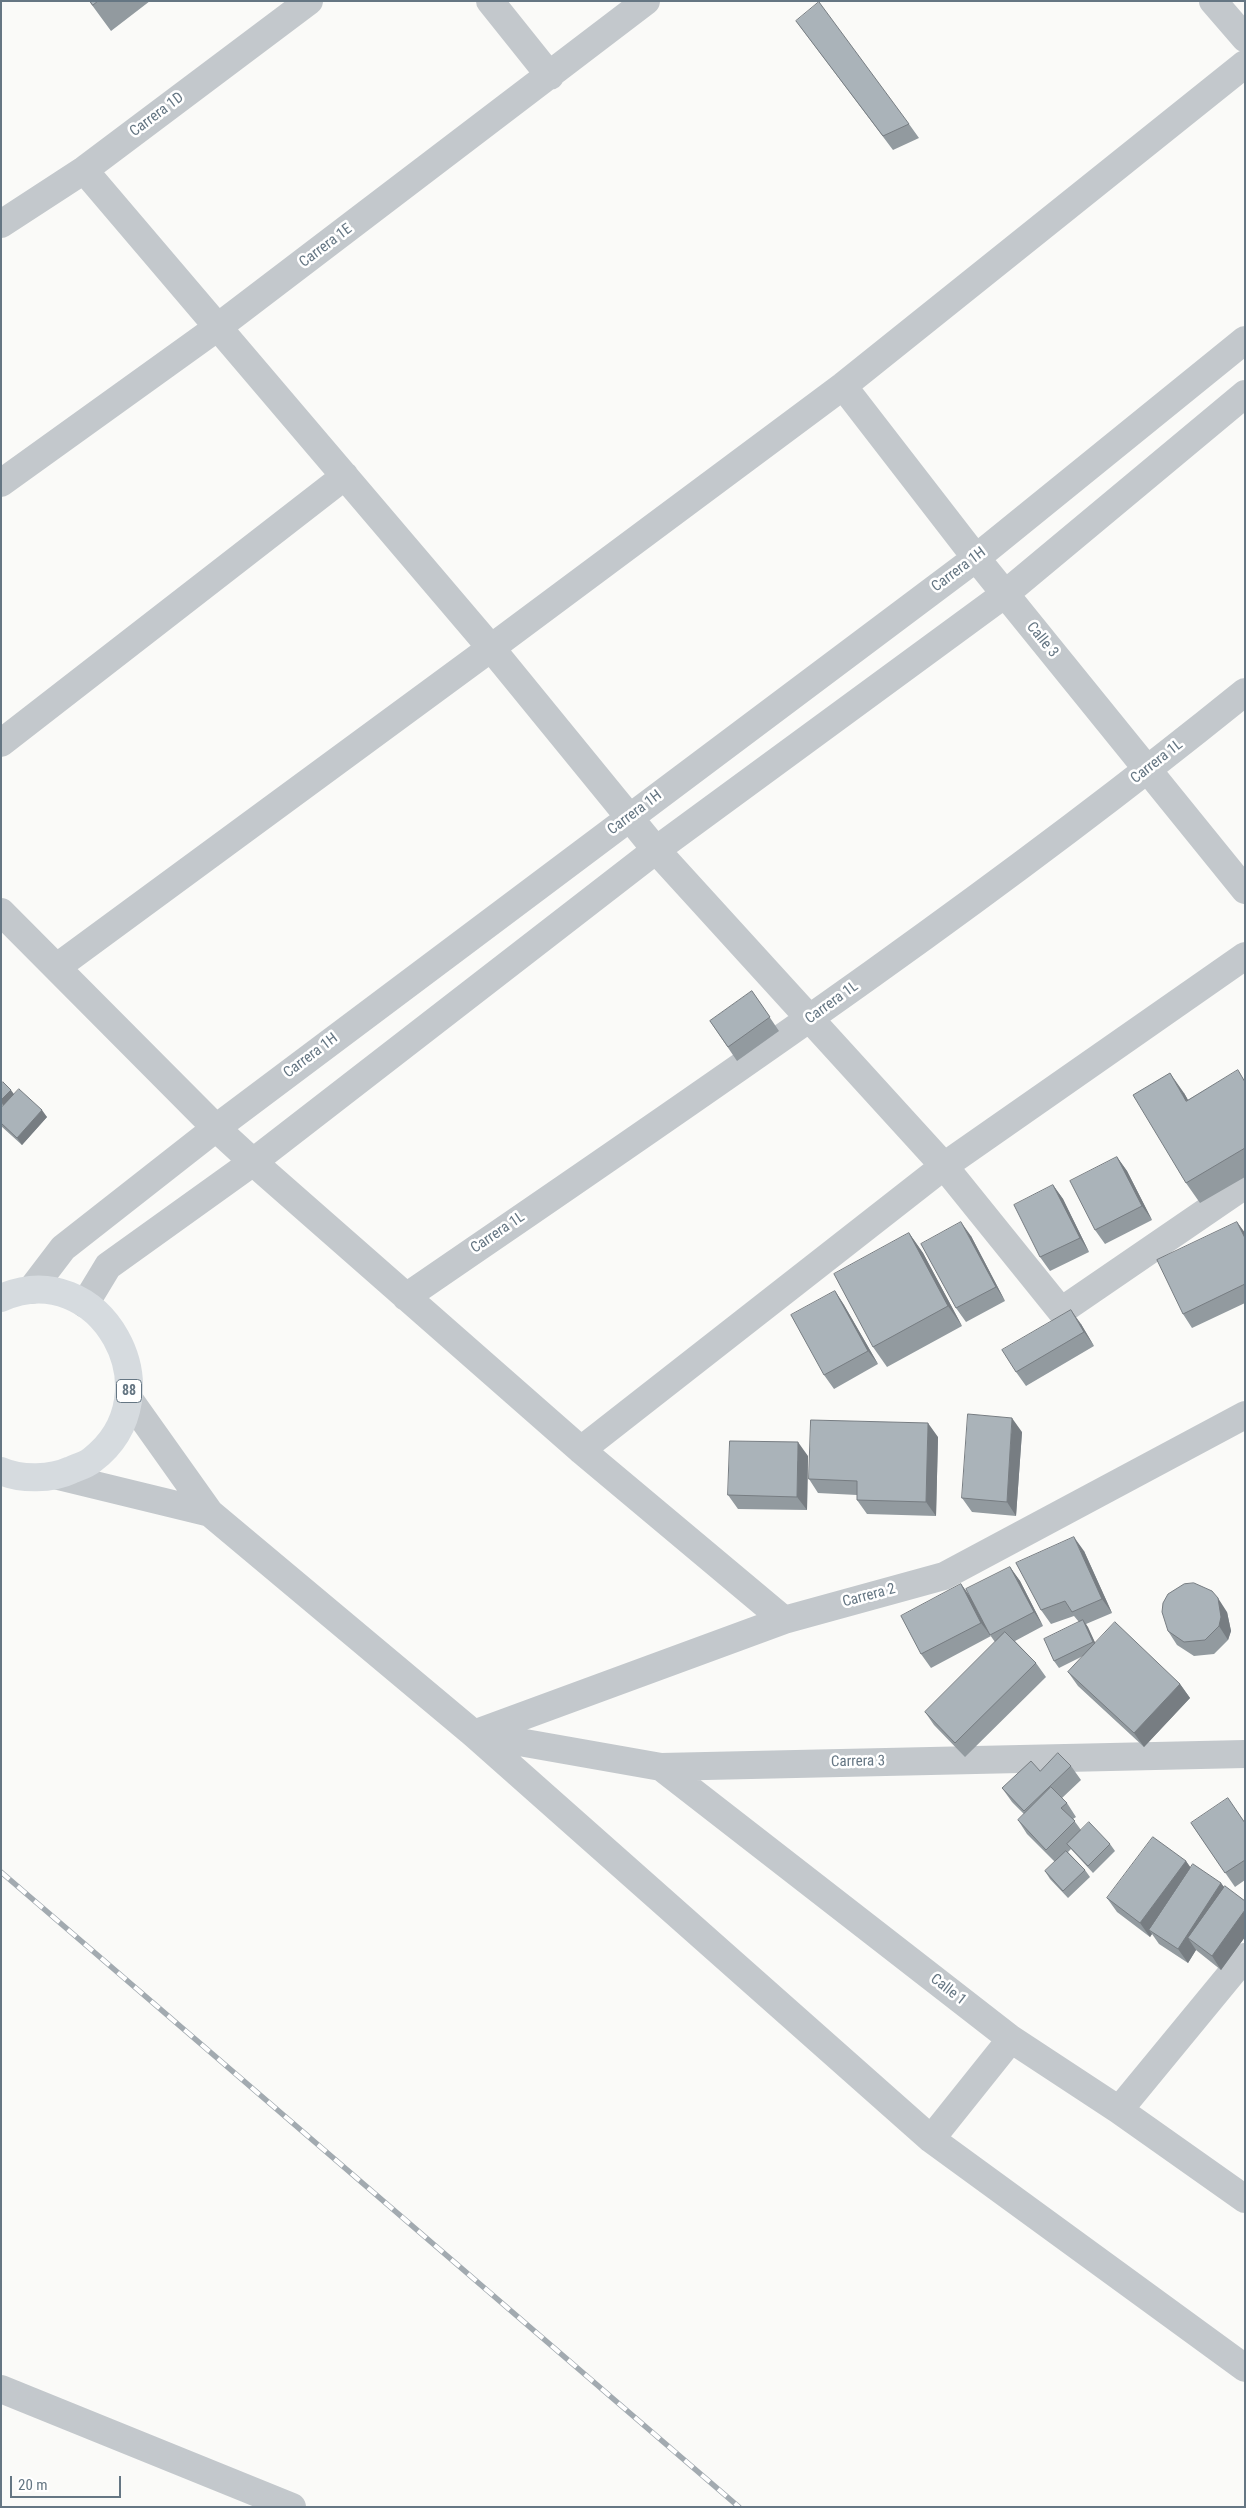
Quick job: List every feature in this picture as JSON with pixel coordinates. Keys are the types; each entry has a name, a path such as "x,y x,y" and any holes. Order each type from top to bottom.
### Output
{"highway":[{"name":"88","path":"5,1476 58,1476 92,1461 117,1434 129,1399 128,1362 113,1329 85,1304 60,1293 12,1292"}],"street":[{"name":"Carrera 1D","path":"1,224 84,170 309,1"},
{"path":"490,1 550,76"},
{"name":"Carrera 1E","path":"1,483 218,328 646,1"},
{"path":"1213,1 1245,38"},
{"path":"57,967 843,386 1245,64"},
{"path":"84,170 491,648 656,850 944,1166 1061,1310 1245,1184"},
{"name":"Carrera 1H","path":"12,1292 62,1248 216,1128 976,558 1245,340"},
{"name":"Calle 3","path":"843,386 976,558 1245,890"},
{"path":"85,1304 108,1266 253,1162 656,850 1005,594 1245,394"},
{"path":"1,743 345,476"},
{"name":"Carrera 1L","path":"406,1297 811,1019 1148,770 1245,692"},
{"path":"1,912 216,1128 253,1162 581,1450 784,1620"},
{"path":"581,1450 944,1166 1245,956"},
{"path":"129,1399 210,1513 474,1734 931,2139 1245,2368"},
{"name":"Carrera 2","path":"474,1734 784,1620 944,1576 1245,1414"},
{"path":"58,1476 210,1513"},
{"name":"Carrera 3","path":"474,1734 661,1767 1245,1754"},
{"name":"Calle 1","path":"661,1767 1011,2040 1119,2110 1245,2200"},
{"path":"1119,2110 1245,1957"},
{"path":"931,2139 1011,2040"},
{"path":"1,2389 292,2507"}],"building":[{"path":"90,1 98,1 93,5"},
{"path":"819,2 909,124 883,136 796,21"},
{"path":"752,991 770,1017 728,1047 710,1021"},
{"path":"1238,1070 1245,1082 1245,1148 1186,1183 1133,1095 1170,1073 1186,1101"},
{"path":"3,1082 11,1090 1,1100 1,1084"},
{"path":"19,1089 42,1110 17,1138 1,1123 1,1108"},
{"path":"1117,1157 1142,1206 1095,1230 1070,1181"},
{"path":"1053,1185 1080,1238 1040,1257 1014,1205"},
{"path":"961,1222 996,1287 956,1308 921,1244"},
{"path":"1237,1222 1245,1238 1245,1284 1183,1314 1157,1260"},
{"path":"909,1233 948,1306 873,1347 834,1274"},
{"path":"835,1291 868,1351 824,1375 791,1315"},
{"path":"1071,1310 1084,1332 1016,1372 1002,1350"},
{"path":"968,1414 1012,1418 1007,1502 962,1498"},
{"path":"811,1420 928,1423 926,1502 857,1500 857,1481 809,1479"},
{"path":"730,1441 798,1442 797,1497 728,1495"},
{"path":"1074,1537 1102,1599 1072,1612 1065,1601 1041,1610 1016,1563"},
{"path":"1010,1567 1034,1612 990,1635 966,1589"},
{"path":"1194,1583 1212,1591 1218,1598 1221,1617 1219,1626 1205,1640 1184,1642 1168,1631 1162,1612 1163,1603 1168,1594 1184,1584"},
{"path":"961,1584 981,1623 921,1654 901,1616"},
{"path":"1083,1620 1093,1642 1054,1661 1044,1639"},
{"path":"1115,1622 1180,1684 1134,1733 1068,1672"},
{"path":"1005,1632 1036,1663 955,1743 925,1712"},
{"path":"1058,1753 1071,1766 1024,1811 1002,1788 1031,1761 1040,1771"},
{"path":"1051,1787 1067,1803 1061,1808 1075,1821 1046,1850 1018,1820"},
{"path":"1228,1798 1245,1823 1245,1860 1225,1873 1191,1823"},
{"path":"1089,1822 1110,1844 1088,1866 1067,1844"},
{"path":"1153,1837 1186,1861 1140,1923 1107,1898"},
{"path":"1066,1851 1085,1870 1063,1891 1045,1871"},
{"path":"1193,1864 1221,1883 1178,1949 1149,1930"},
{"path":"1225,1886 1245,1901 1245,1910 1212,1956 1188,1938"}],"railway":[{"path":"1,1872 739,2507"}]}
